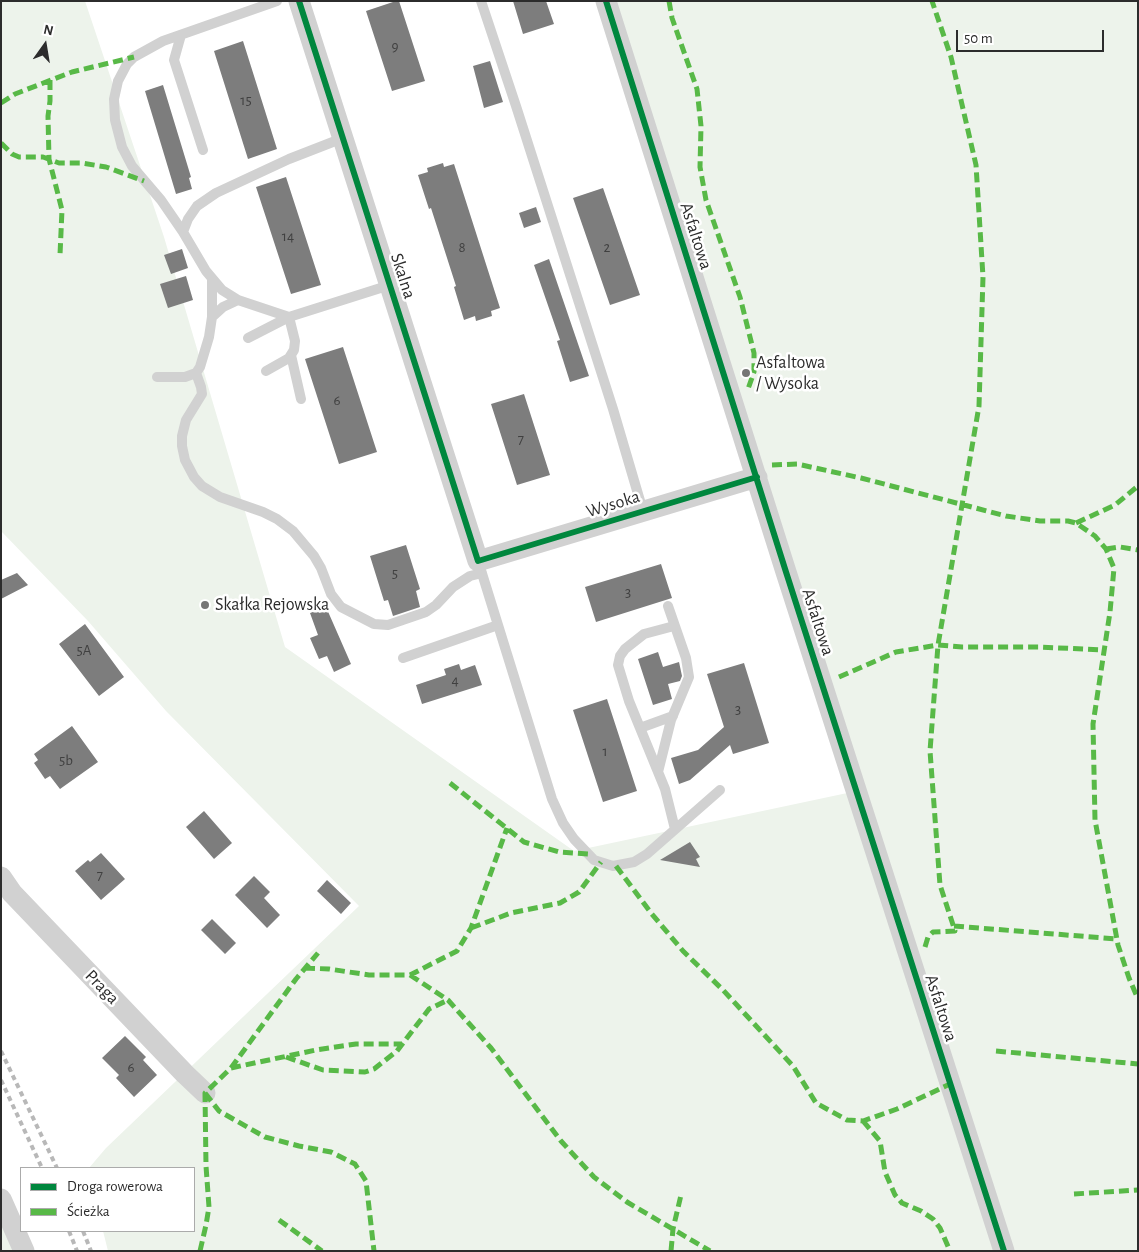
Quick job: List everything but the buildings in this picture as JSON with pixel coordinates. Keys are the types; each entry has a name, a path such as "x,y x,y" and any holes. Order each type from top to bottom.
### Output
{"street":[{"name":"Skalna","path":"299,1 480,567"},
{"name":"Asfaltowa","path":"606,1 1004,1251"},
{"name":"Wysoka","path":"480,567 643,511 757,477"},
{"name":"Praga","path":"1,877 12,893 184,1074 205,1093"},
{"path":"1,1199 24,1251"}],"lane":[{"path":"277,1 163,41 134,57 127,64 118,81 114,100 115,120 122,147 132,166 161,200 212,278 222,290 238,300 288,317"},
{"path":"481,1 613,409 643,511"},
{"path":"181,35 174,60 203,150"},
{"path":"183,232 188,219 197,206 216,192 281,162 343,138"},
{"path":"157,377 185,376 196,372 200,367 209,337 212,317 212,278"},
{"path":"248,338 288,317 390,285"},
{"path":"212,317 223,307 238,300"},
{"path":"266,371 289,358 294,350 294,341 288,317"},
{"path":"290,355 301,399"},
{"path":"196,372 202,394 186,420 182,436 185,460 194,477 202,486 220,497 263,512 277,519 293,531 314,556 331,594 341,607 374,624 388,624 426,612 480,567 552,798 562,823 594,860 613,866 634,862 647,854 720,790"},
{"path":"658,772 673,716 689,677 686,658 668,606"},
{"path":"403,658 498,625"},
{"path":"674,626 644,634 625,649 620,656 618,665 623,685 665,789 675,829"},
{"path":"640,728 673,716"}],"shaded area":[{"path":"1,1 85,1 164,237 285,647 574,851 852,792 602,1 1138,1 1138,1251 108,1251 103,1232 195,1232 195,1167 90,1167 106,1148 359,906 166,711 88,621 1,531"},
{"path":"1,1220 16,1251 1,1251"}],"railway":[{"path":"1,1051 57,1167"},
{"path":"1,1080 42,1167"},
{"path":"69,1232 77,1251"},
{"path":"83,1232 91,1251"}],"marked path":[{"path":"669,1 672,18 697,89 701,126 700,167 706,200 740,297 754,353 754,372 748,389"},
{"path":"925,947 928,937 933,932 955,931 940,885 930,751 938,645 979,406 983,277 976,165 951,57 932,1"},
{"path":"1,103 15,94 72,72 134,57"},
{"path":"50,80 48,116 49,159 62,210 60,255"},
{"path":"1,143 12,154 19,157 43,157 59,163 82,163 106,167 144,181"},
{"path":"772,465 797,464 861,478 1006,516 1040,521 1068,521 1076,523 1095,536 1106,549 1114,568 1110,612 1093,724 1095,820 1118,945 1138,999"},
{"path":"1076,523 1115,505 1138,486"},
{"path":"1106,549 1120,547 1138,550"},
{"path":"839,677 896,652 938,645 1103,650"},
{"path":"450,783 524,842 559,852 589,854"},
{"path":"305,968 329,969 369,975 410,975 457,951 471,928 507,828"},
{"path":"471,928 511,913 560,903 579,892 601,862"},
{"path":"616,866 651,913 683,951 723,990 793,1066 816,1103 847,1120 863,1121 897,1109 950,1084"},
{"path":"954,926 1117,939"},
{"path":"200,1251 209,1207 206,1166 205,1093 231,1068 296,979 318,953"},
{"path":"410,975 448,1000 491,1048 561,1141 594,1177 627,1202 710,1251"},
{"path":"286,1057 323,1070 365,1072 374,1069 397,1051 429,1009 448,1000"},
{"path":"231,1068 316,1050 356,1044 402,1044"},
{"path":"996,1051 1138,1064"},
{"path":"205,1093 219,1111 265,1137 331,1152 355,1164 366,1181 374,1251"},
{"path":"863,1121 880,1141 885,1172 895,1195 902,1203 921,1211 933,1219 940,1228 950,1251"},
{"path":"1074,1194 1138,1190"},
{"path":"671,1251 673,1229 681,1195"},
{"path":"279,1220 322,1251"}],"cycle path":[{"path":"299,1 478,561 757,477"},
{"path":"606,1 786,572 1004,1251"}],"place":[{"name":"Asfaltowa / Wysoka","path":"746,373"},
{"name":"Skałka Rejowska","path":"205,605"}]}
